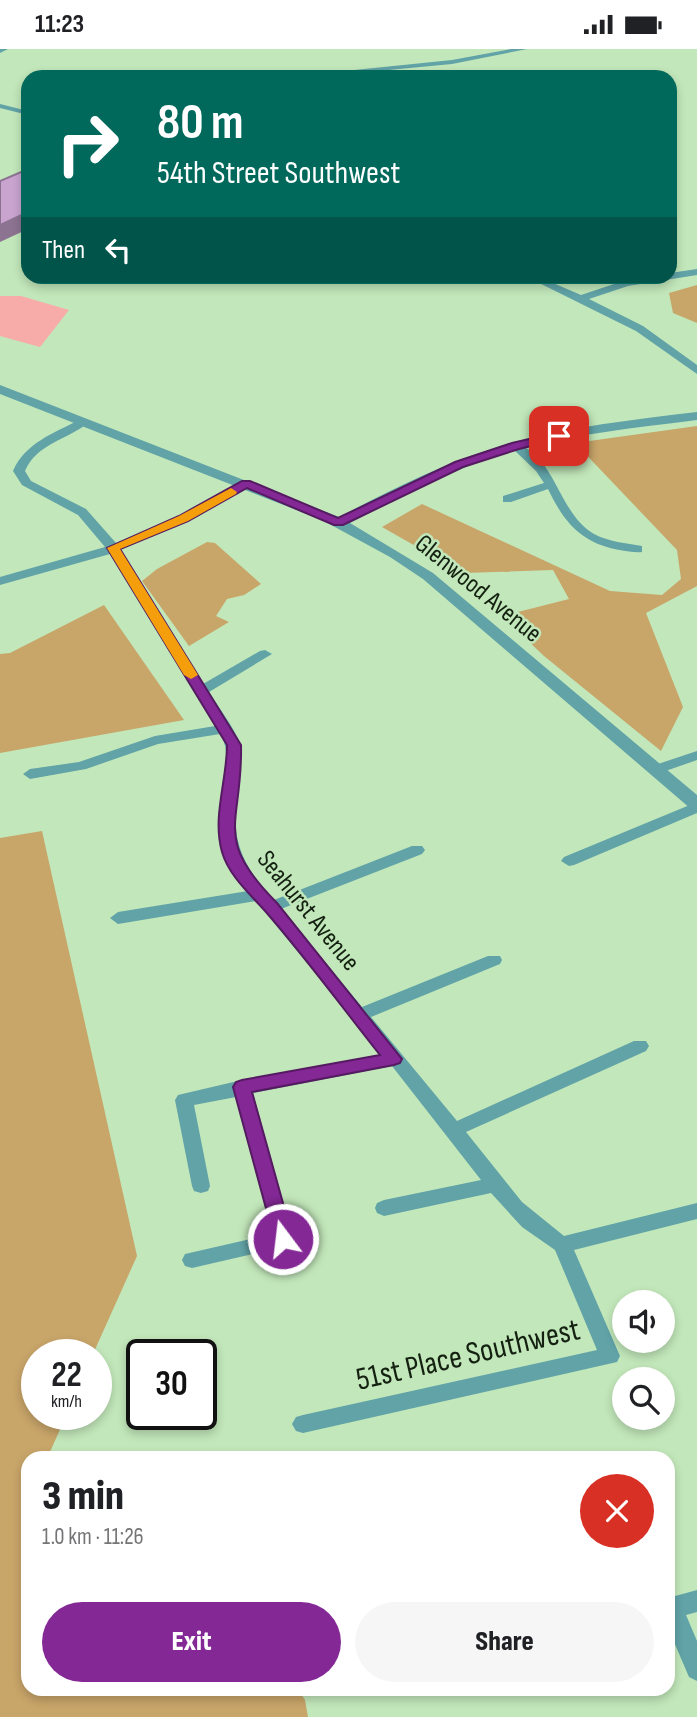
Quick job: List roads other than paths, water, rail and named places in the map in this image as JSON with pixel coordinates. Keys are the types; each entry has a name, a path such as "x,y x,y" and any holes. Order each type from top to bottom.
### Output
{"street":[{"path":"374,70 452,62 523,49"},
{"path":"0,106 21,111"},
{"path":"677,275 697,272"},
{"path":"547,284 657,337 697,371"},
{"path":"580,299 623,284"},
{"name":"Glenwood Avenue","path":"0,389 246,483 339,523 428,576 657,769 697,806"},
{"path":"339,523 459,465 516,446 612,427 697,416"},
{"name":"Seahurst Avenue","path":"83,422 21,461 19,471 26,483 82,512 113,548 234,745 225,826 230,854 249,885 271,907 454,1130 494,1185 537,1230 562,1245"},
{"path":"516,446 546,476 559,503 581,532 592,540 612,546 638,549"},
{"path":"0,581 38,573 113,548 184,519 246,483"},
{"path":"507,499 549,485"},
{"path":"201,691 265,654"},
{"path":"30,774 81,766 155,740 224,729"},
{"path":"657,769 697,755"},
{"path":"569,861 697,806"},
{"path":"271,907 417,850"},
{"path":"118,918 259,895"},
{"path":"358,1015 494,960"},
{"path":"454,1130 639,1046"},
{"path":"201,1186 184,1100 394,1059"},
{"path":"192,1260 283,1239 242,1087"},
{"path":"384,1207 494,1185"},
{"path":"562,1245 697,1211"},
{"name":"51st Place Southwest","path":"303,1424 610,1356 562,1245"},
{"path":"675,1608 697,1601"},
{"path":"675,1620 697,1669"}]}
